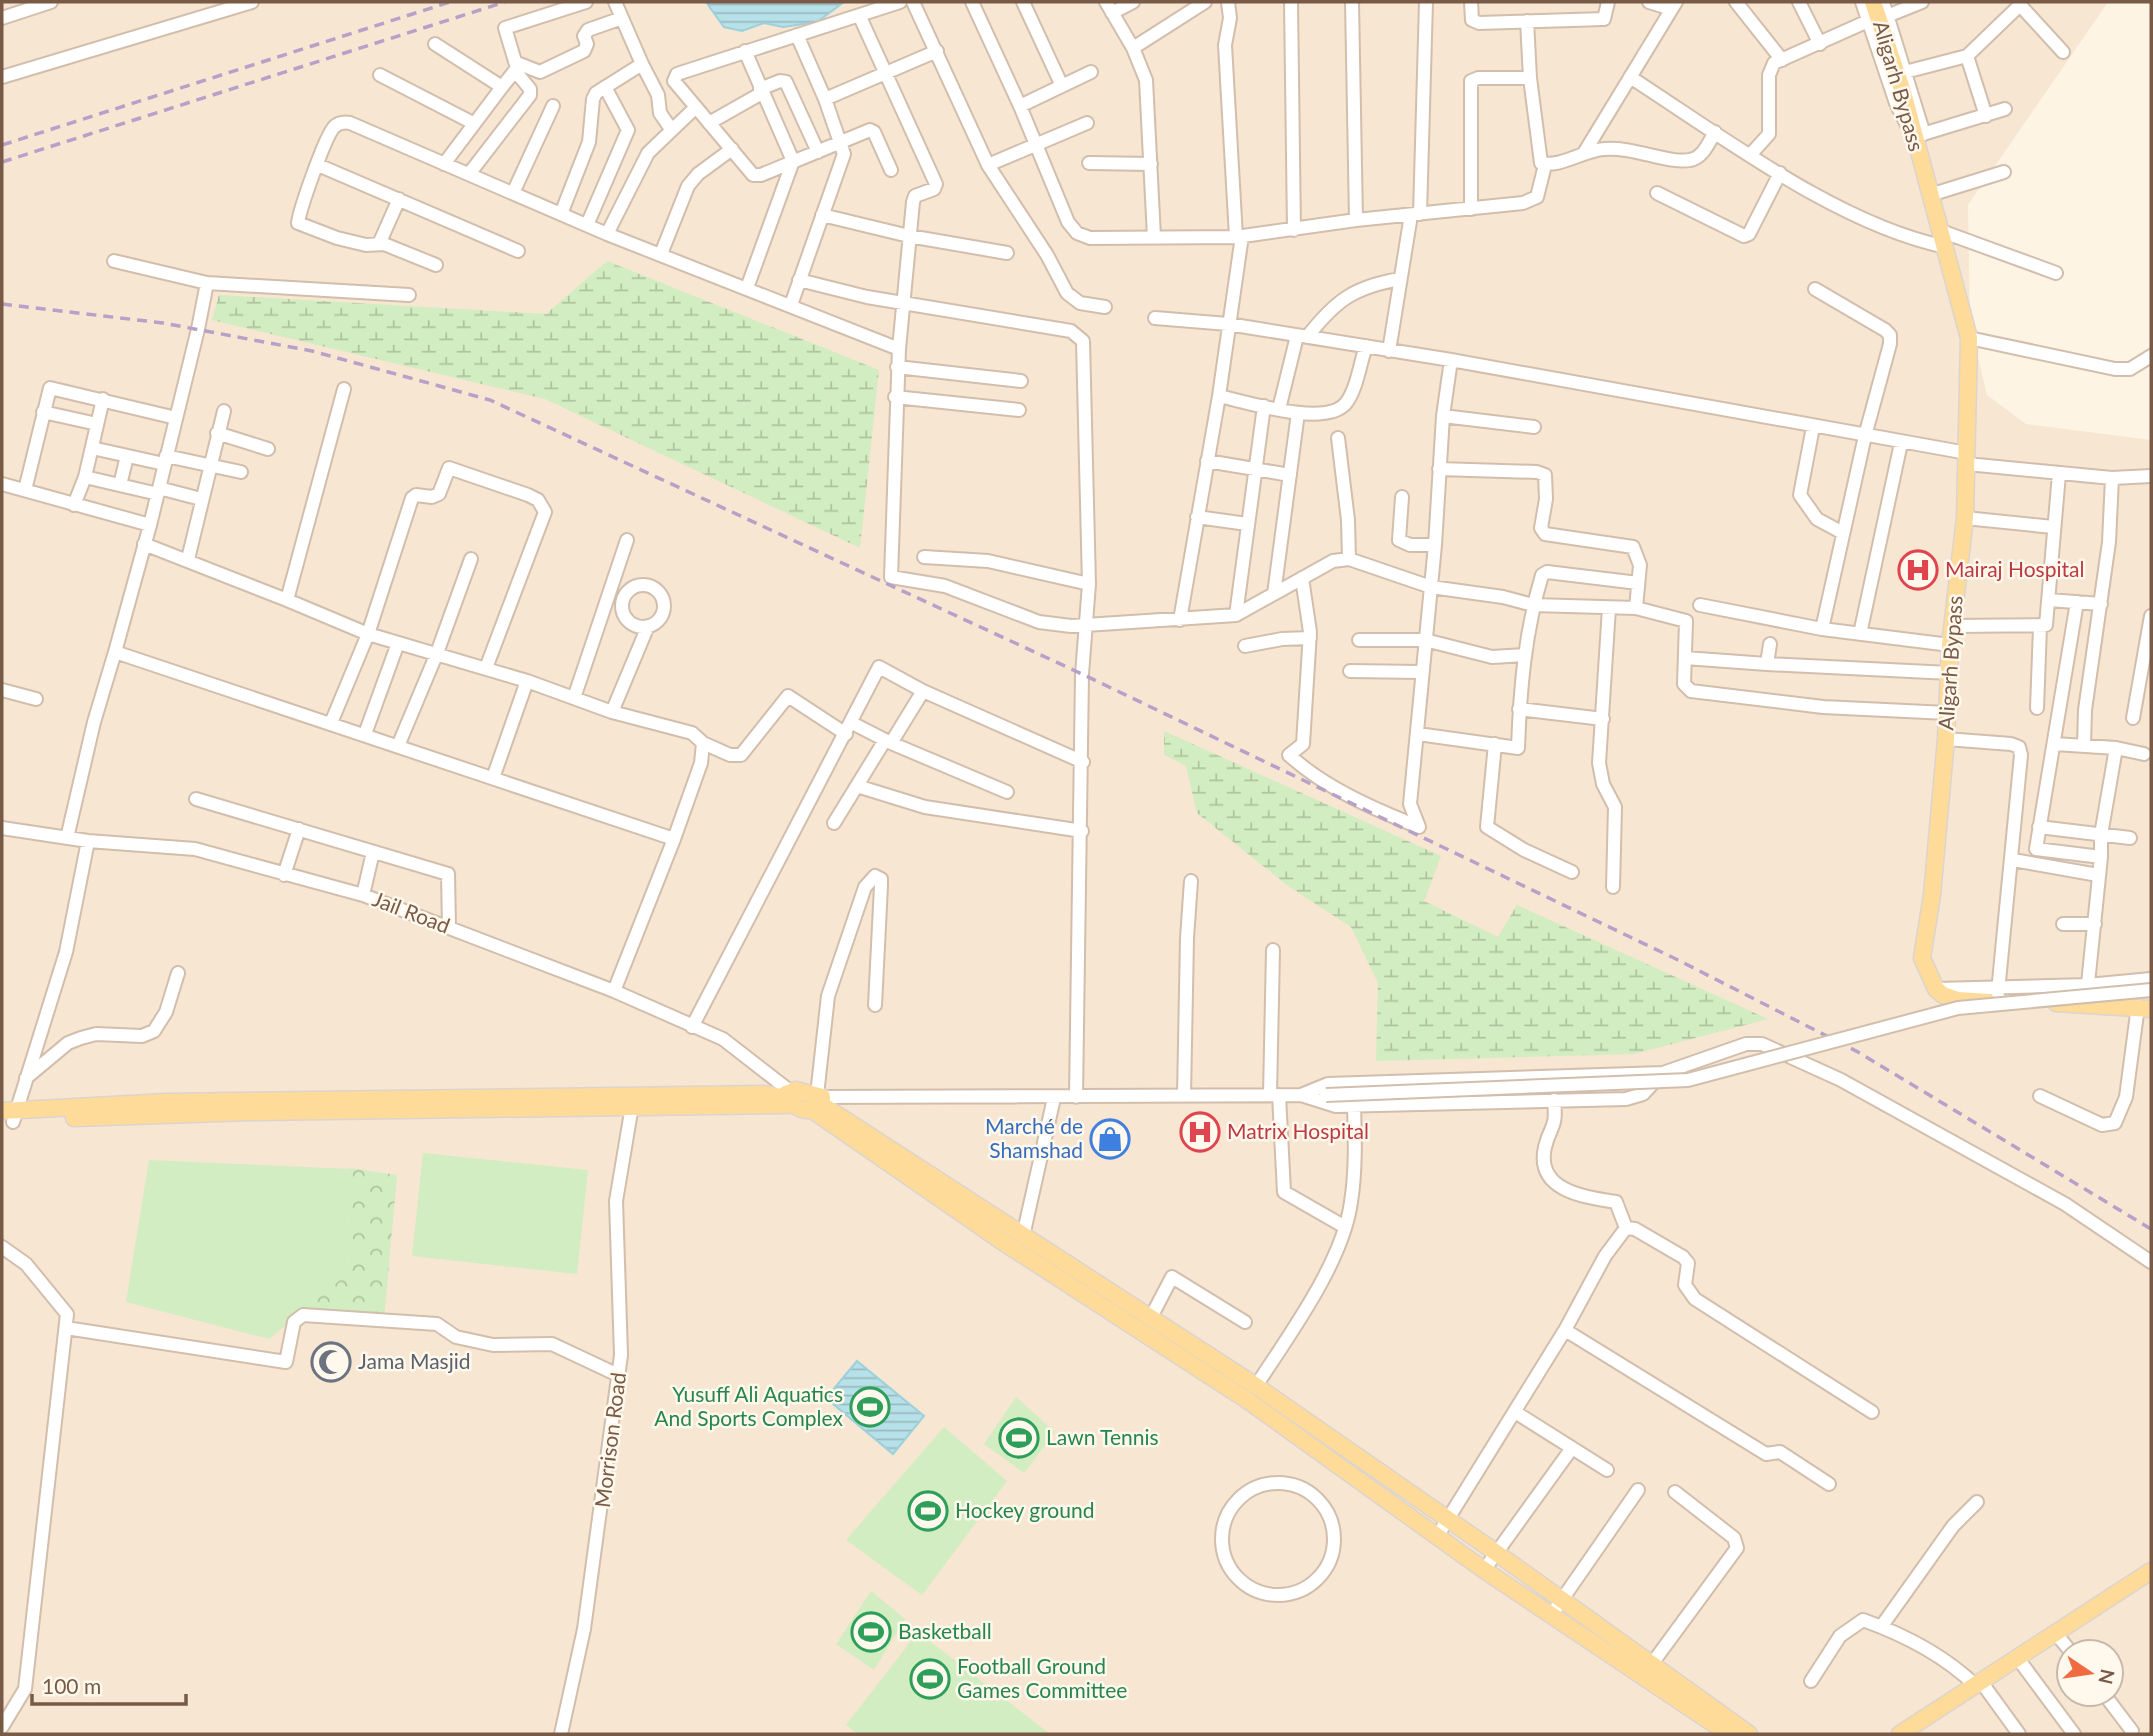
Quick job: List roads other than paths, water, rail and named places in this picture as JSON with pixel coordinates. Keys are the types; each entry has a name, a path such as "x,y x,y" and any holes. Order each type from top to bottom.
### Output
{"main road":[{"name":"Aligarh Bypass","path":"1873,2 1918,136 1930,195 1969,338 1965,518 1950,645 1946,740 1932,895 1922,958 1936,989 1958,1000 1997,995 2145,1007"},
{"path":"8,1116 632,1103 765,1094 788,1098 802,1090 1000,1240 1247,1400 1484,1570 1729,1734"},
{"path":"818,1102 1256,1386 1498,1554 1749,1734"},
{"path":"1900,1734 2019,1660 2151,1571"}],"street":[{"path":"2,18 35,4 51,2"},
{"path":"2,77 252,2"},
{"path":"469,174 530,95 530,89 516,68 504,33 506,28 586,2"},
{"path":"615,2 658,96 660,113 671,129"},
{"path":"891,170 872,130 761,175 753,175 674,81 674,77 745,51 860,17 900,2"},
{"path":"913,2 988,165 1047,255 1067,293 1080,303 1105,307"},
{"path":"972,2 1020,106 1068,222 1077,233 1090,238 1239,236 1531,201 1541,189 1545,165"},
{"path":"1023,2 1062,86"},
{"path":"1133,2 1109,7 1133,48 1146,80 1154,237"},
{"path":"1133,48 1205,2"},
{"path":"1181,620 1219,396 1239,236 1226,45 1230,18 1228,2"},
{"path":"1291,2 1294,230"},
{"path":"1352,2 1356,220"},
{"path":"1389,351 1400,279 1415,214 1426,2"},
{"path":"1471,2 1471,16 1475,22 1604,19 1608,2"},
{"path":"1584,153 1674,5 1649,2"},
{"path":"1736,2 1782,60"},
{"path":"1799,2 1820,44"},
{"path":"1862,2 1896,103 1918,136"},
{"path":"1883,2 1905,72 1918,136"},
{"path":"1887,16 1922,2"},
{"path":"1905,72 1967,56 2022,4 2063,52"},
{"path":"860,17 936,184 934,189 915,196 901,302 895,397 891,577 945,586 1053,626 1236,615 1334,561 1349,559 1431,587 1503,597 1533,605 1636,608 1686,621 1684,684 1690,691 1704,695 1824,707 1947,713"},
{"path":"516,68 540,72 584,51 587,44 584,36 588,30 622,18"},
{"path":"1527,21 1538,161 1545,165 1604,149 1630,149 1689,160 1700,156 1715,132"},
{"path":"1751,154 1769,134 1769,75 1774,63 1868,21"},
{"path":"791,305 822,215 842,167 842,144 797,35"},
{"path":"435,44 502,87"},
{"path":"745,51 793,161 747,288"},
{"path":"825,99 937,51"},
{"path":"1967,56 1986,116"},
{"path":"561,214 589,142 593,99 606,86 642,64"},
{"path":"444,164 516,68"},
{"path":"1020,106 1091,72"},
{"path":"380,75 473,123"},
{"path":"1630,77 1780,173 1893,234 1944,239 2056,273"},
{"path":"1471,209 1471,81 1478,78 1530,78"},
{"path":"709,122 780,81 786,82 818,152"},
{"path":"587,225 628,130 606,86"},
{"path":"513,192 553,106"},
{"path":"607,234 648,153 696,107"},
{"path":"1918,136 2005,109"},
{"path":"436,265 379,244 366,245 337,238 298,223 318,164 335,126 343,122 607,234 899,349"},
{"path":"988,165 1087,123"},
{"path":"661,254 688,186 698,174 732,149"},
{"path":"1089,163 1151,164"},
{"path":"318,164 518,251"},
{"path":"1930,195 2004,172"},
{"path":"1657,193 1744,236 1749,234 1780,173"},
{"path":"379,244 400,199"},
{"path":"822,215 909,236 1007,253"},
{"path":"114,261 207,283 409,295"},
{"path":"1279,409 1302,336 1338,302 1357,289 1400,279"},
{"path":"799,280 901,302 1071,331 1083,341 1089,583 1088,624 1082,674 1083,762 1076,1097"},
{"path":"67,838 94,722 150,525 207,283"},
{"path":"1815,289 1889,335 1890,344 1822,629"},
{"path":"1155,318 1228,324 1451,360 1866,436 1967,459 2059,474 2112,478 2151,476"},
{"path":"1969,338 2115,369 2130,369 2151,356"},
{"path":"1219,396 1298,413 1326,414 1340,410 1349,400 1366,346"},
{"path":"1303,578 1310,638 1303,744 1289,755 1310,775 1419,827 1410,804 1431,587 1443,416 1451,360"},
{"path":"897,367 1021,382"},
{"path":"25,490 50,388 176,418"},
{"path":"286,600 344,389"},
{"path":"895,397 1019,410"},
{"path":"74,505 85,477 103,400"},
{"path":"1236,615 1264,406"},
{"path":"188,559 224,411"},
{"path":"44,412 97,424"},
{"path":"1274,594 1298,413"},
{"path":"1443,416 1534,428"},
{"path":"1813,427 1800,495 1817,519 1843,533"},
{"path":"217,433 268,449"},
{"path":"1338,438 1348,520 1349,559"},
{"path":"1860,634 1901,443"},
{"path":"92,448 127,456 241,472"},
{"path":"120,485 127,456"},
{"path":"1208,461 1290,475"},
{"path":"331,723 368,634 412,498 416,495 432,497 439,494 449,468 454,467 528,495 538,500 545,512 486,668"},
{"path":"1439,469 1537,472 1545,475 1546,499 1541,528 1545,534 1633,547 1640,565 1636,608"},
{"path":"1952,626 2040,627 2047,623 2059,474"},
{"path":"85,477 201,499"},
{"path":"2084,745 2085,710 2101,604 2112,478"},
{"path":"2,484 150,525"},
{"path":"1402,497 1399,540 1409,545 1434,545"},
{"path":"1197,517 1247,524"},
{"path":"1965,518 2053,527"},
{"path":"574,698 627,540"},
{"path":"144,544 188,559 368,634 527,681 612,712 692,733 703,743 730,755 741,755 788,696 849,728 888,741 1007,792"},
{"path":"923,556 988,561 1089,583"},
{"path":"398,746 437,653 471,559"},
{"path":"1418,734 1518,748 1525,655 1533,605 1542,575 1547,572 1638,583"},
{"path":"2049,600 2101,604"},
{"path":"2077,602 2036,849 2101,857"},
{"path":"1700,604 1822,629 1950,645"},
{"path":"1609,608 1599,763 1602,784 1615,807 1613,887"},
{"path":"2133,718 2151,616"},
{"path":"612,712 648,626"},
{"path":"2037,708 2040,627"},
{"path":"1245,646 1282,639 1310,638"},
{"path":"1359,640 1425,640 1492,657 1525,655"},
{"path":"365,734 398,643"},
{"path":"1767,664 1770,644"},
{"path":"115,652 674,839"},
{"path":"1685,658 1950,673"},
{"path":"692,1027 879,667 923,691 1083,762"},
{"path":"1350,671 1421,672"},
{"path":"493,778 527,681"},
{"path":"2,690 36,699"},
{"path":"834,824 923,691"},
{"path":"1519,709 1603,719"},
{"path":"1946,740 2019,747 2021,755 2013,860 1997,995 2151,979"},
{"path":"614,991 674,839 701,763 703,743"},
{"path":"1495,744 1487,827 1524,850 1572,872"},
{"path":"2055,744 2116,748 2144,754"},
{"path":"2086,1003 2101,835 2116,748"},
{"path":"857,786 925,807 1082,831"},
{"path":"196,799 448,874 449,928"},
{"path":"2039,827 2130,838"},
{"name":"Jail Road","path":"2,828 88,841 195,849 363,895 614,991 723,1039 788,1098"},
{"path":"284,875 299,830"},
{"path":"8,1116 25,1078 66,952 88,841"},
{"path":"363,895 373,852"},
{"path":"2013,860 2098,875"},
{"path":"876,1005 881,880 875,876 865,887 828,996 818,1102 1326,1095 1688,1080 1958,1008 2151,990"},
{"path":"1184,1096 1186,938 1191,881"},
{"path":"2063,924 2095,924"},
{"path":"1273,950 1275,1095 1284,1192 1345,1227"},
{"path":"25,1078 80,1038 96,1034 142,1036 154,1031 166,1012 178,973"},
{"path":"2040,1096 2102,1125 2115,1123 2126,1097 2145,1007"},
{"path":"1301,1095 1328,1084 1662,1073 1746,1044 1762,1044 1841,1080 2065,1204 2151,1262"},
{"path":"1301,1095 1336,1106 1626,1099 1643,1094 1662,1073"},
{"path":"1023,1236 1054,1098"},
{"path":"1554,1100 1556,1123 1546,1146 1544,1167 1555,1183 1573,1195 1616,1202 1626,1228"},
{"name":"Morrison Road","path":"561,1734 584,1629 621,1355 616,1201 632,1103"},
{"path":"1256,1386 1318,1287 1345,1227 1351,1203 1356,1143 1354,1106"},
{"path":"1438,1535 1565,1330 1605,1256 1626,1228"},
{"path":"1626,1228 1635,1229 1683,1256 1688,1263 1685,1285 1695,1299 1872,1412"},
{"path":"2,1247 26,1264 67,1314 43,1503 25,1689 2,1727"},
{"path":"1150,1319 1172,1277 1245,1322"},
{"path":"66,1328 286,1362 294,1322 303,1315 437,1324 456,1337 493,1345 552,1344 618,1375"},
{"path":"1565,1330 1766,1454 1780,1452 1829,1484"},
{"path":"1515,1412 1607,1470"},
{"path":"1484,1570 1572,1448"},
{"path":"1268,1483 1291,1484 1311,1494 1326,1510 1334,1531 1333,1554 1323,1574 1307,1589 1286,1597 1263,1596 1245,1584 1226,1559 1220,1549 1222,1526 1231,1506 1247,1491 1268,1483"},
{"path":"1552,1614 1638,1490"},
{"path":"1651,1665 1737,1548 1734,1538 1675,1492"},
{"path":"1881,1627 1953,1526 1977,1502"},
{"path":"1811,1681 1839,1636 1863,1620 1921,1646 1979,1684 2019,1734"},
{"path":"2019,1660 2074,1734"},
{"path":"2115,1708 2132,1731"}],"water":[{"path":"706,2 844,2 817,22 783,27 764,23 742,31 724,27"},
{"path":"857,1361 924,1416 893,1454 826,1398"}],"railway":[{"path":"2,145 450,2"},
{"path":"2,162 505,2"},
{"path":"2,304 163,323 312,351 490,400 1082,674 1678,960 1858,1052 2151,1229"}],"place":[{"name":"Mairaj Hospital","path":"1918,570"},
{"name":"Matrix Hospital","path":"1200,1132"},
{"name":"Marché de Shamshad","path":"1110,1139"},
{"name":"Jama Masjid","path":"331,1362"},
{"name":"Yusuff Ali Aquatics And Sports Complex","path":"870,1407"},
{"name":"Lawn Tennis","path":"1019,1438"},
{"name":"Hockey ground","path":"928,1511"},
{"name":"Basketball","path":"871,1632"},
{"name":"Football Ground Games Committee","path":"930,1679"}]}
